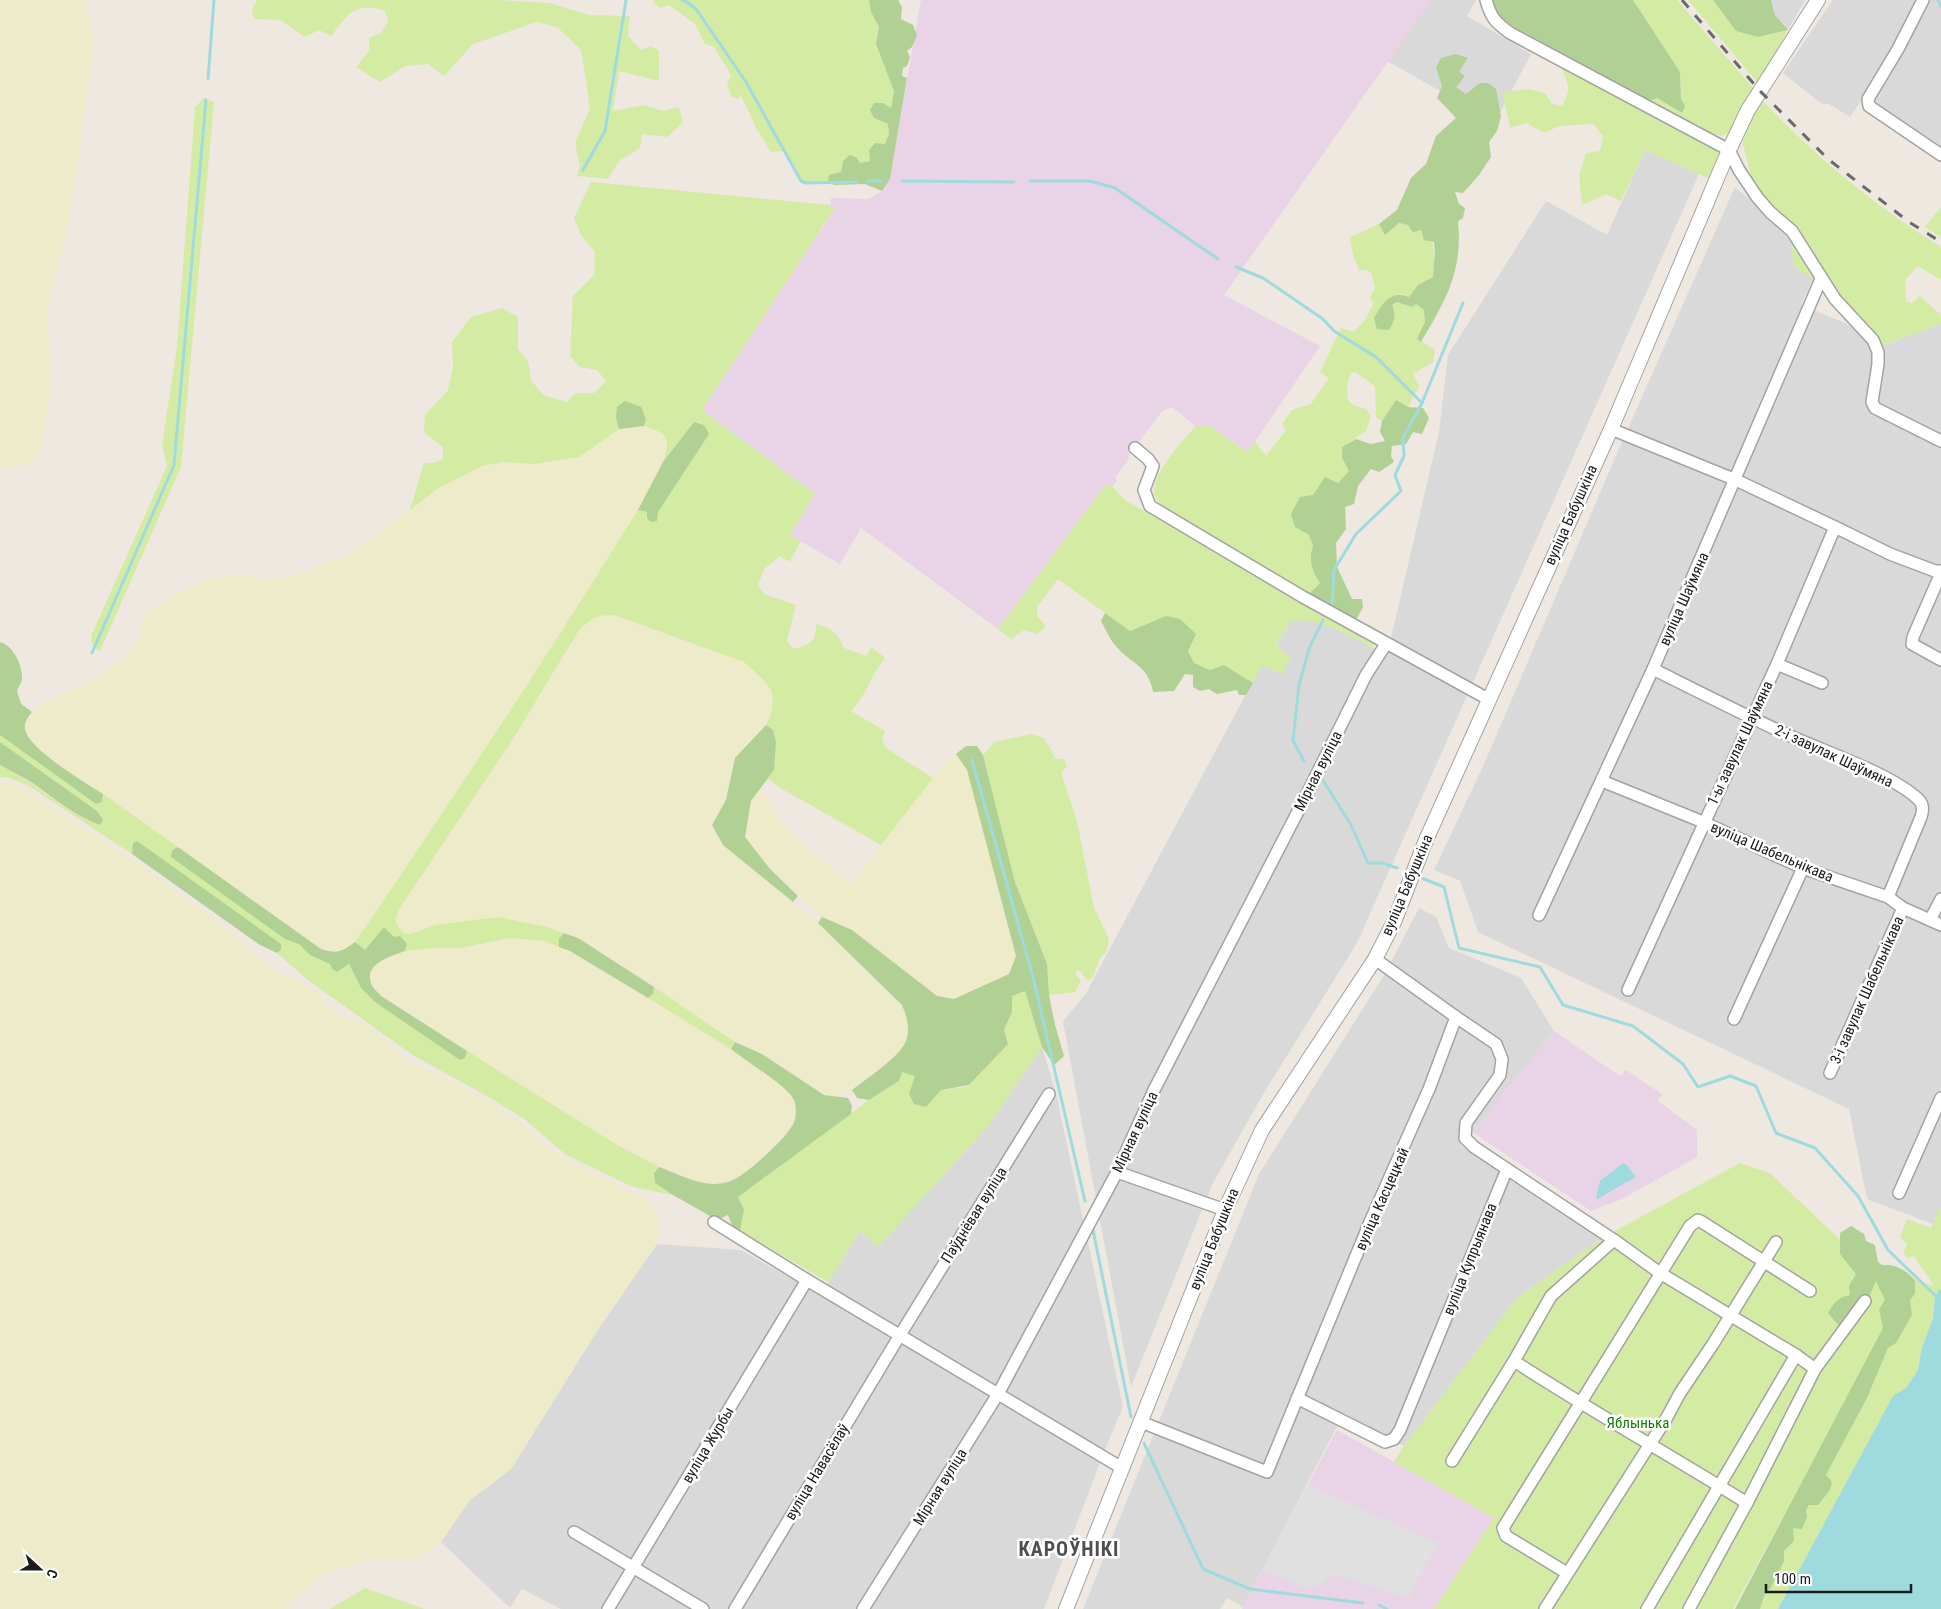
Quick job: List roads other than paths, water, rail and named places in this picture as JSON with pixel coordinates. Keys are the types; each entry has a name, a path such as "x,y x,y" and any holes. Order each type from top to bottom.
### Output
{"street":[{"path":"1486,0 1491,16 1496,23 1510,33 1729,150 1739,170 1757,197 1770,212 1792,231 1835,299 1873,340 1878,352 1872,402 1875,408 1941,440"},
{"name":"вуліца Бабушкіна","path":"1066,1609 1225,1210 1262,1130 1374,959 1394,922 1426,840 1611,429 1729,150 1748,110 1818,0"},
{"path":"1923,0 1902,42 1868,99 1869,106 1941,155"},
{"name":"вуліца Шаўмяна","path":"1539,915 1653,669 1821,279"},
{"path":"1611,429 1736,480 1890,554 1941,572 1913,637 1912,644 1941,660"},
{"path":"1135,448 1153,466 1144,490 1150,506 1303,598 1488,699"},
{"name":"1-ы завулак Шаўмяна","path":"1628,990 1703,822 1777,664 1835,527"},
{"name":"Мірная вуліца","path":"863,1609 998,1394 1117,1172 1154,1090 1366,676 1386,644"},
{"name":"1-ы завулак Шаўмяна","path":"1777,664 1822,683"},
{"name":"2-і завулак Шаўмяна","path":"1653,669 1751,719 1872,772 1901,787 1921,801 1923,809 1921,817 1888,897"},
{"name":"вуліца Шабельнікава","path":"1602,782 1703,822 1803,868 1888,897 1903,908 1941,925"},
{"path":"1734,1019 1803,868"},
{"path":"1930,920 1941,899"},
{"name":"3-і завулак Шабельнікава","path":"1830,1073 1903,908"},
{"path":"1374,959 1496,1044 1502,1059 1500,1075 1466,1123 1465,1138 1474,1147 1660,1272 1815,1369"},
{"name":"вуліца Касцецкай","path":"1142,1422 1267,1472 1370,1222 1429,1089 1456,1017"},
{"name":"Паўднёвая вуліца","path":"900,1335 1049,1094"},
{"path":"1900,1193 1941,1098"},
{"name":"вуліца Купрыянава","path":"1297,1398 1385,1442 1394,1439 1400,1430 1507,1169"},
{"path":"1117,1172 1225,1210"},
{"path":"1567,1573 1506,1536 1503,1528 1690,1226 1698,1220 1766,1261 1810,1291"},
{"path":"714,1222 807,1280 1122,1468"},
{"path":"1452,1461 1552,1296 1614,1240"},
{"path":"1545,1609 1666,1419 1680,1393 1766,1261 1776,1242"},
{"name":"вуліца Журбы","path":"608,1609 807,1280"},
{"path":"1689,1609 1747,1503 1815,1369 1865,1301"},
{"name":"вуліца Навасёлаў","path":"735,1609 900,1335"},
{"path":"1648,1609 1796,1356"},
{"path":"1514,1361 1580,1404 1650,1443 1747,1503"},
{"path":"574,1532 703,1609"}],"water":[{"path":"1623,1163 1626,1164 1635,1176 1634,1179 1598,1199 1596,1197 1600,1181"},
{"path":"1939,1289 1941,1290 1941,1609 1778,1609 1893,1396 1906,1388 1918,1370 1922,1347 1933,1319 1935,1297"}],"waterway":[{"path":"208,79 214,0"},
{"path":"583,170 605,131 626,0"},
{"path":"682,0 696,9 746,82 801,181 806,183 857,182"},
{"path":"1938,0 1941,6"},
{"path":"92,653 174,465 206,100"},
{"path":"867,181 882,181"},
{"path":"902,181 1014,182"},
{"path":"1030,181 1090,181 1115,188 1218,259"},
{"path":"1236,267 1263,278 1323,319 1334,331 1376,357 1422,403"},
{"path":"1332,603 1334,570 1356,534 1401,491 1395,475 1404,456 1403,438 1422,403 1463,303"},
{"path":"1304,761 1293,741 1299,685 1309,649 1323,620"},
{"path":"972,760 1033,977 1085,1201"},
{"path":"1322,779 1350,823 1368,863 1382,863 1397,868"},
{"path":"1419,877 1444,887 1459,948 1540,967 1563,1005 1633,1026 1683,1064 1698,1087 1730,1076 1756,1086 1776,1133 1815,1148 1858,1196 1888,1250 1941,1301"},
{"path":"1093,1230 1131,1417"},
{"path":"1144,1443 1203,1569 1250,1589 1363,1603"},
{"path":"1379,1605 1387,1609"}],"railway":[{"path":"1682,0 1760,91 1828,159 1909,222 1941,242"}],"district":[{"name":"КАРОЎНІКІ","path":"1069,1549"}],"park label":[{"name":"Яблынька","path":"1638,1423"}]}
